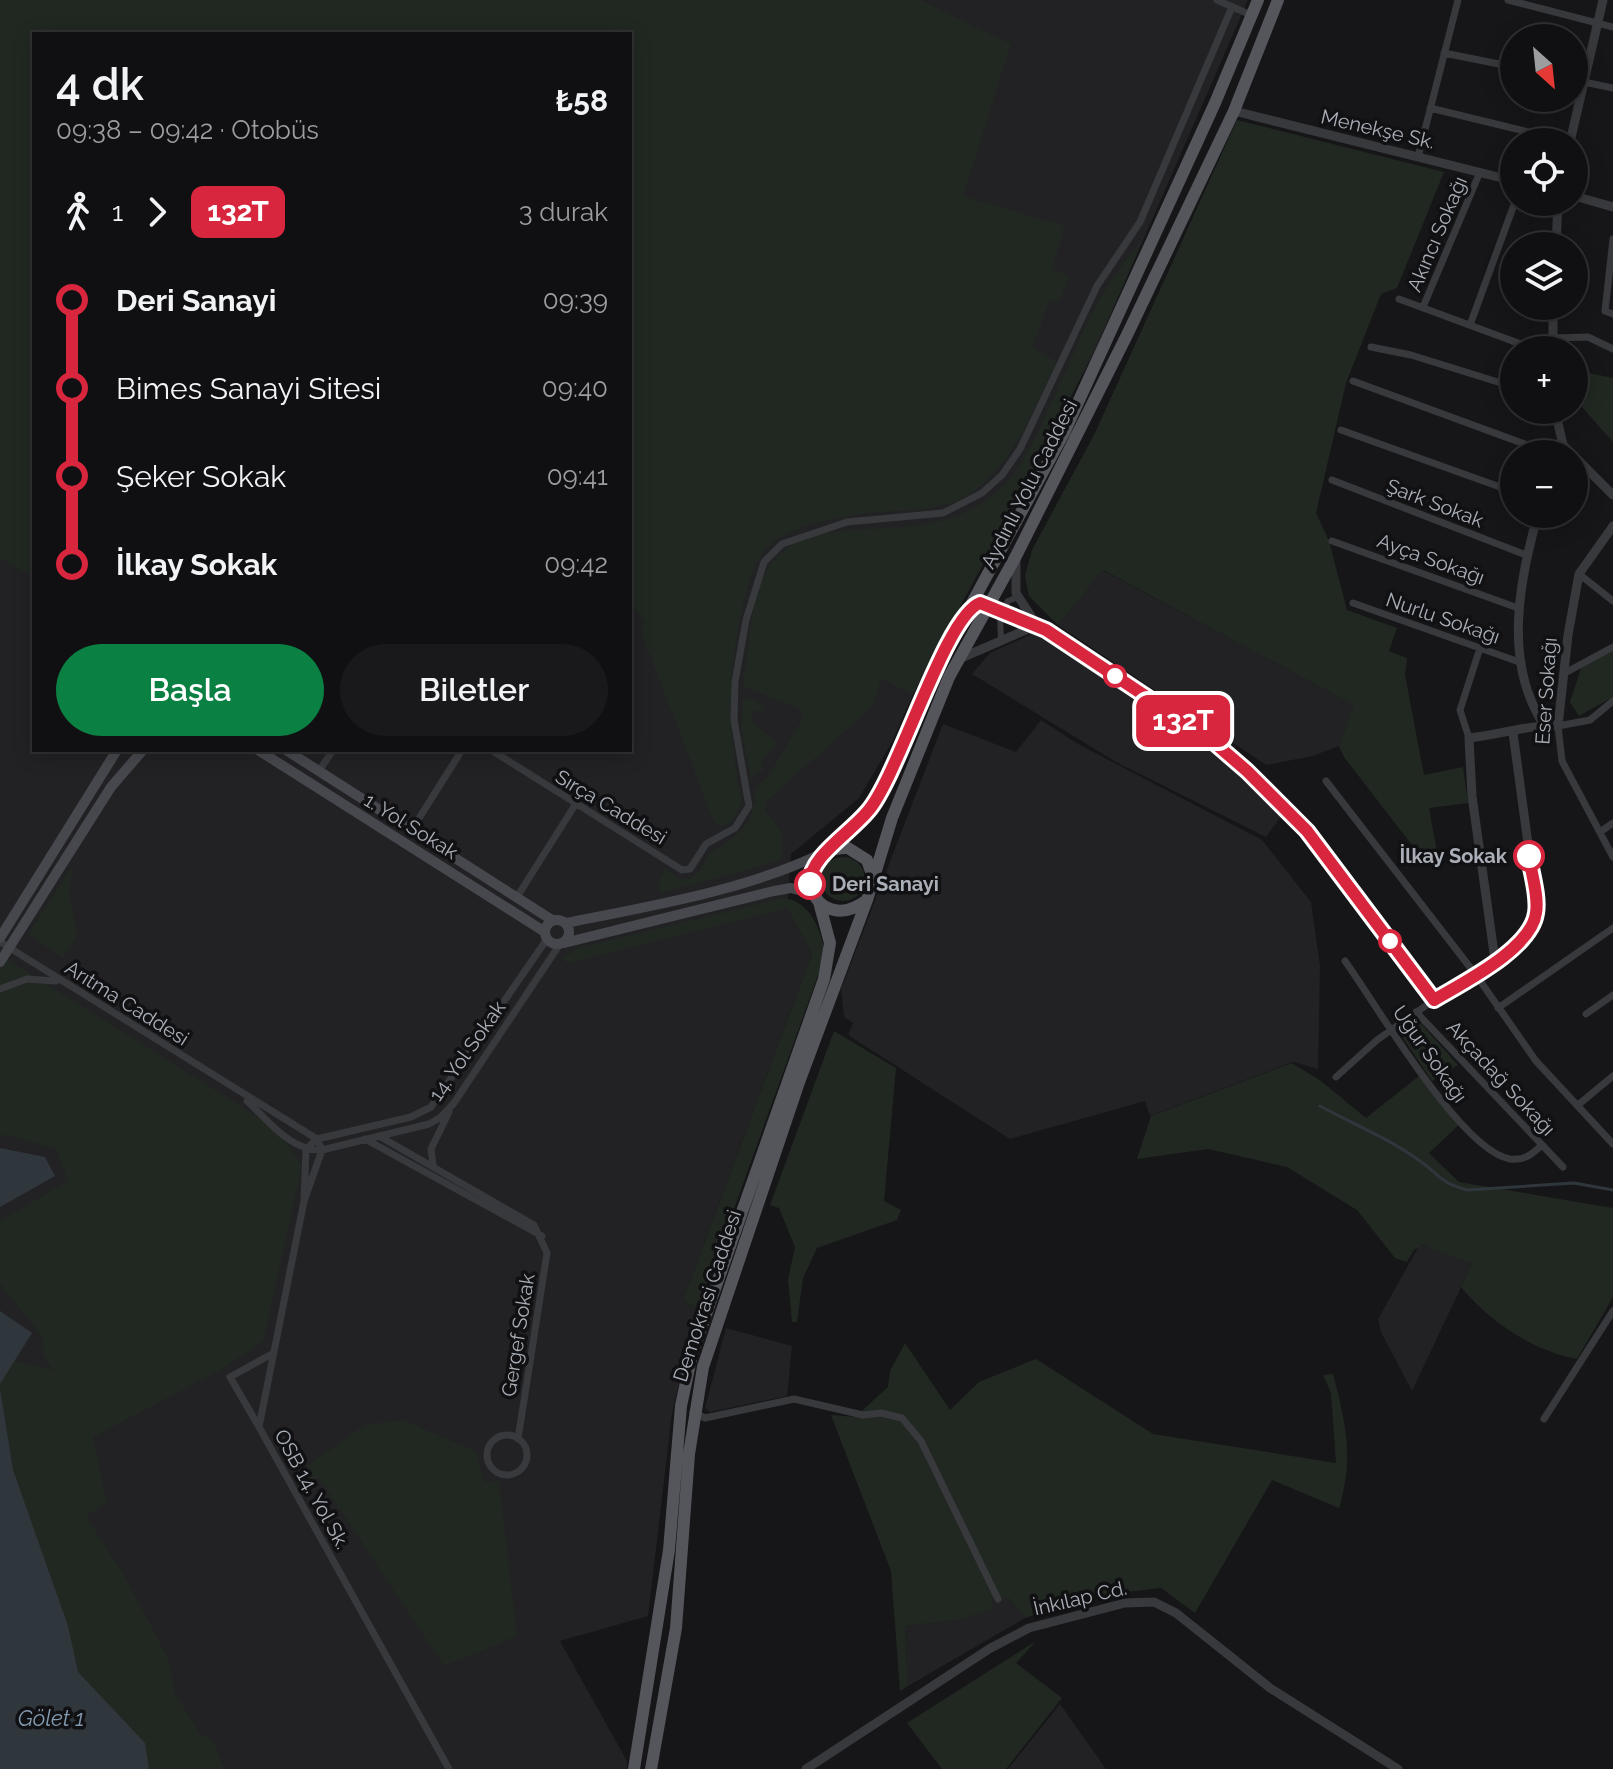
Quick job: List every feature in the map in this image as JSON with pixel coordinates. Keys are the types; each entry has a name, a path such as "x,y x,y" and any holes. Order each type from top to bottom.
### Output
{"main road":[{"name":"Aydınlı Yolu Caddesi","path":"829,850 870,809 883,789 913,717 1064,433 1215,103 1258,0"},
{"name":"Aydınlı Yolu Caddesi","path":"873,880 912,762 959,659 1020,549 1127,335 1234,111 1278,0"},
{"path":"1215,103 1234,111"},
{"path":"0,962 3,943 116,752"},
{"path":"3,943 111,787 141,752"},
{"name":"1. Yol Sokak","path":"261,752 546,936 562,943"},
{"name":"1. Yol Sokak","path":"289,752 552,920 566,923 653,906 794,867 829,850"},
{"path":"562,943 791,888 838,911 849,910 867,900 873,880 872,869 858,852 848,848 829,850 813,865 810,875 816,898"},
{"name":"Demokrasi Caddesi","path":"634,1769 669,1550 684,1393 701,1323 824,979 830,943 816,898"},
{"name":"Demokrasi Caddesi","path":"651,1769 676,1628 693,1412 717,1321 867,900"},
{"path":"653,906 655,920"},
{"path":"546,936 552,920"},
{"path":"562,943 570,933 566,923"},
{"path":"648,1686 668,1673"}],"street":[{"path":"1418,157 1458,0"},
{"path":"1508,0 1613,27"},
{"path":"1588,52 1603,0"},
{"path":"1220,1 1251,15"},
{"name":"Sırça Caddesi","path":"494,752 682,870 690,869 706,844 735,828 749,806 734,720 735,682 746,620 764,562 782,544 847,522 943,513 982,493 1002,475 1020,449 1097,286 1140,222 1232,7"},
{"path":"1444,53 1500,64"},
{"path":"1588,83 1613,88"},
{"path":"1430,108 1512,128"},
{"name":"Menekşe Sk.","path":"1234,111 1500,177"},
{"name":"Akıncı Sokağı","path":"1423,307 1480,172"},
{"path":"1588,200 1613,207"},
{"path":"1470,325 1510,216"},
{"path":"1613,239 1605,311 1613,314"},
{"path":"1399,299 1500,336"},
{"path":"1588,337 1613,349"},
{"path":"1371,347 1411,355 1500,383"},
{"path":"1353,381 1514,440"},
{"path":"1341,430 1500,487"},
{"path":"1588,470 1613,495"},
{"name":"Şark Sokak","path":"1332,480 1526,555"},
{"name":"Eser Sokağı","path":"1613,526 1579,574 1558,726 1562,761 1613,857"},
{"path":"1534,528 1526,555 1518,608 1529,703 1544,725"},
{"name":"Ayça Sokağı","path":"1332,541 1518,608"},
{"path":"1004,639 999,635 1020,549"},
{"path":"1579,574 1613,601"},
{"path":"981,587 992,600"},
{"path":"968,613 976,605 992,600 1009,603 1046,630"},
{"path":"1009,603 1210,739 1247,771 1307,831 1434,1000"},
{"path":"1004,639 1014,624 1009,603"},
{"name":"Nurlu Sokağı","path":"1353,603 1522,663"},
{"path":"959,659 1028,629 1046,630"},
{"path":"1563,674 1613,647"},
{"path":"1480,648 1460,710 1469,738 1472,796 1495,960"},
{"path":"1469,738 1590,720 1613,701"},
{"path":"1336,1077 1377,1040 1476,975 1531,932 1537,910 1513,733"},
{"path":"319,771 332,752"},
{"path":"411,831 461,752"},
{"path":"1326,781 1476,975 1536,1061 1613,1144"},
{"path":"517,897 575,805"},
{"path":"1600,832 1613,823"},
{"path":"1498,1008 1613,928"},
{"name":"14. Yol Sokak","path":"317,1139 364,1130 422,1113 440,1099 546,936"},
{"name":"Arıtma Caddesi","path":"3,943 236,1092"},
{"name":"14. Yol Sokak","path":"306,1149 322,1150 429,1124 454,1103 562,943"},
{"name":"Uğur Sokağı","path":"1345,961 1463,1127 1494,1153 1510,1159 1527,1158 1542,1145"},
{"path":"0,989 40,978 73,988"},
{"path":"1586,1014 1613,995"},
{"name":"Akçadağ Sokağı","path":"1416,1012 1563,1167"},
{"path":"1578,1105 1613,1076"},
{"path":"236,1092 317,1139 322,1150 304,1201"},
{"path":"236,1092 289,1140 306,1149"},
{"path":"433,1165 433,1142 454,1103"},
{"path":"364,1130 433,1165 534,1225 542,1236"},
{"path":"364,1130 366,1140 542,1236"},
{"path":"304,1201 306,1149 317,1139"},
{"name":"OSB 14. Yol Sk.","path":"304,1201 259,1427 449,1769"},
{"name":"Gergef Sokak","path":"518,1439 547,1253 542,1236"},
{"path":"1544,1419 1613,1311"},
{"path":"259,1427 230,1377 272,1354"},
{"path":"693,1412 705,1418 794,1399 863,1415 881,1413 902,1418 921,1441 998,1599"},
{"path":"500,1436 518,1439 526,1449 523,1466 506,1475 494,1470 487,1458 489,1445 500,1436"},
{"name":"İnkılap Cd.","path":"806,1769 989,1649 1029,1628 1125,1603 1154,1602 1176,1613 1270,1688 1398,1769"}],"shaded area":[{"path":"0,0 1248,0 1093,355 913,694 892,742 859,798 791,854 787,908 812,954 683,1300 698,1309 672,1413 648,1616 560,1641 627,1761 627,1769 0,1769"},
{"path":"0,0 920,0 1011,44 963,196 1065,226 1052,269 1069,276 1059,303 1050,300 1032,348 1057,362 1014,447 991,477 977,489 949,504 918,510 871,513 810,525 778,539 759,558 745,597 734,655 732,728 742,802 731,823 720,826 714,822 641,631 645,621 632,606 632,32 32,32 32,577 0,558"},
{"path":"1237,120 1444,172 1397,288 1381,294 1346,383 1316,513 1329,541 1347,610 1397,628 1389,651 1407,658 1405,675 1424,775 1463,767 1468,803 1429,808 1437,852 1422,858 1344,757 1339,746 1354,705 1103,570 1058,625 1029,596 1025,576 1032,550 1095,433"},
{"path":"1142,240 1063,414 913,694 881,679 873,706 767,801 765,809 783,835 782,860 661,893 658,887 665,868 679,878 691,878 711,852 730,840 748,822 754,807 755,788 769,775 802,720 800,709 743,686 753,613 765,573 778,556 795,544 816,536 938,522 970,510 998,491 1028,452 1099,301"},
{"path":"1588,373 1613,378 1613,442 1588,414"},
{"path":"1102,570 1355,705 1339,746 1313,756 1266,765 1058,625"},
{"path":"1034,633 1202,740 1244,775 1283,814 1266,837 1116,762 972,674 990,653"},
{"path":"1613,651 1613,697 1579,716 1570,702 1581,668"},
{"path":"747,698 762,705 766,711 753,711 752,722 778,743 760,763 764,769 751,779 741,729 743,700"},
{"path":"1041,720 1078,744 1262,840 1311,902 1320,966 1318,1069 1293,1062 1150,1116 1145,1101 1010,1139 848,1035 853,1023 844,1017 841,989 943,724 1016,752"},
{"path":"843,857 858,864 865,879 858,894 843,901 828,894 821,879 828,864"},
{"path":"73,865 69,893 77,935 63,958 28,934"},
{"path":"783,898 793,900 808,911 818,927 825,956 698,1309 683,1300 812,954 787,908 567,963 563,958 578,948"},
{"path":"0,955 276,1128 302,1165 263,1342 213,1374 93,1437 107,1503 86,1516 125,1577 168,1658 175,1693 199,1733 212,1739 225,1769 0,1769 0,1358 52,1370 44,1355 43,1337 0,1284 0,1221 68,1181 56,1149 8,1135 0,1136"},
{"path":"1416,1018 1458,1065 1432,1081 1399,1032"},
{"path":"834,1031 896,1068 884,1201 901,1210 897,1220 817,1248 803,1278 797,1322 792,1322 788,1279 795,1247 779,1208 770,1205"},
{"path":"1292,1063 1321,1081 1366,1118 1419,1076 1461,1123 1429,1153 1459,1182 1613,1208 1613,1297 1577,1359 1528,1342 1485,1312 1461,1287 1472,1264 1423,1245 1414,1250 1407,1262 1395,1258 1357,1210 1287,1167 1208,1149 1137,1159 1151,1116"},
{"path":"1419,1246 1428,1246 1472,1264 1412,1391 1381,1332 1378,1319"},
{"path":"726,1328 792,1346 787,1396 710,1412 705,1408"},
{"path":"905,1343 950,1410 979,1382 1036,1359 1153,1434 1336,1463 1331,1393 1323,1375 1333,1374 1342,1409 1347,1457 1339,1508 1272,1480 1195,1613 1161,1588 1092,1596 1025,1618 1010,1599 993,1596 992,1609 958,1620 905,1626 908,1686 900,1691 891,1571 831,1415 855,1417 888,1387 890,1371"},
{"path":"403,1420 475,1451 484,1482 499,1481 517,1636 444,1666 319,1478 304,1481 298,1472 365,1425"},
{"path":"992,1596 1010,1599 1025,1618 908,1686 905,1626 958,1620"},
{"path":"1036,1641 1016,1663 1062,1698 1006,1769 942,1769 907,1723"},
{"path":"1060,1704 1106,1769 1008,1769"}],"water":[{"path":"0,1148 45,1157 55,1176 0,1207"},
{"path":"0,1311 32,1333 0,1384"},
{"name":"Gölet 1","path":"0,1389 13,1470 68,1626 78,1672 145,1743 149,1769 0,1769"}],"waterway":[{"path":"1320,1106 1396,1146 1446,1182 1467,1190 1574,1183 1613,1190"}],"bus line":[{"name":"132T","path":"810,884 810,875 818,857 833,849 870,809 883,789 939,664 972,607 980,603 1046,630 1210,739 1247,771 1307,831 1434,1000 1476,975 1531,932 1537,910 1529,856"}],"place":[{"name":"İlkay Sokak","path":"1529,856"},
{"name":"Deri Sanayi","path":"810,884"}]}
